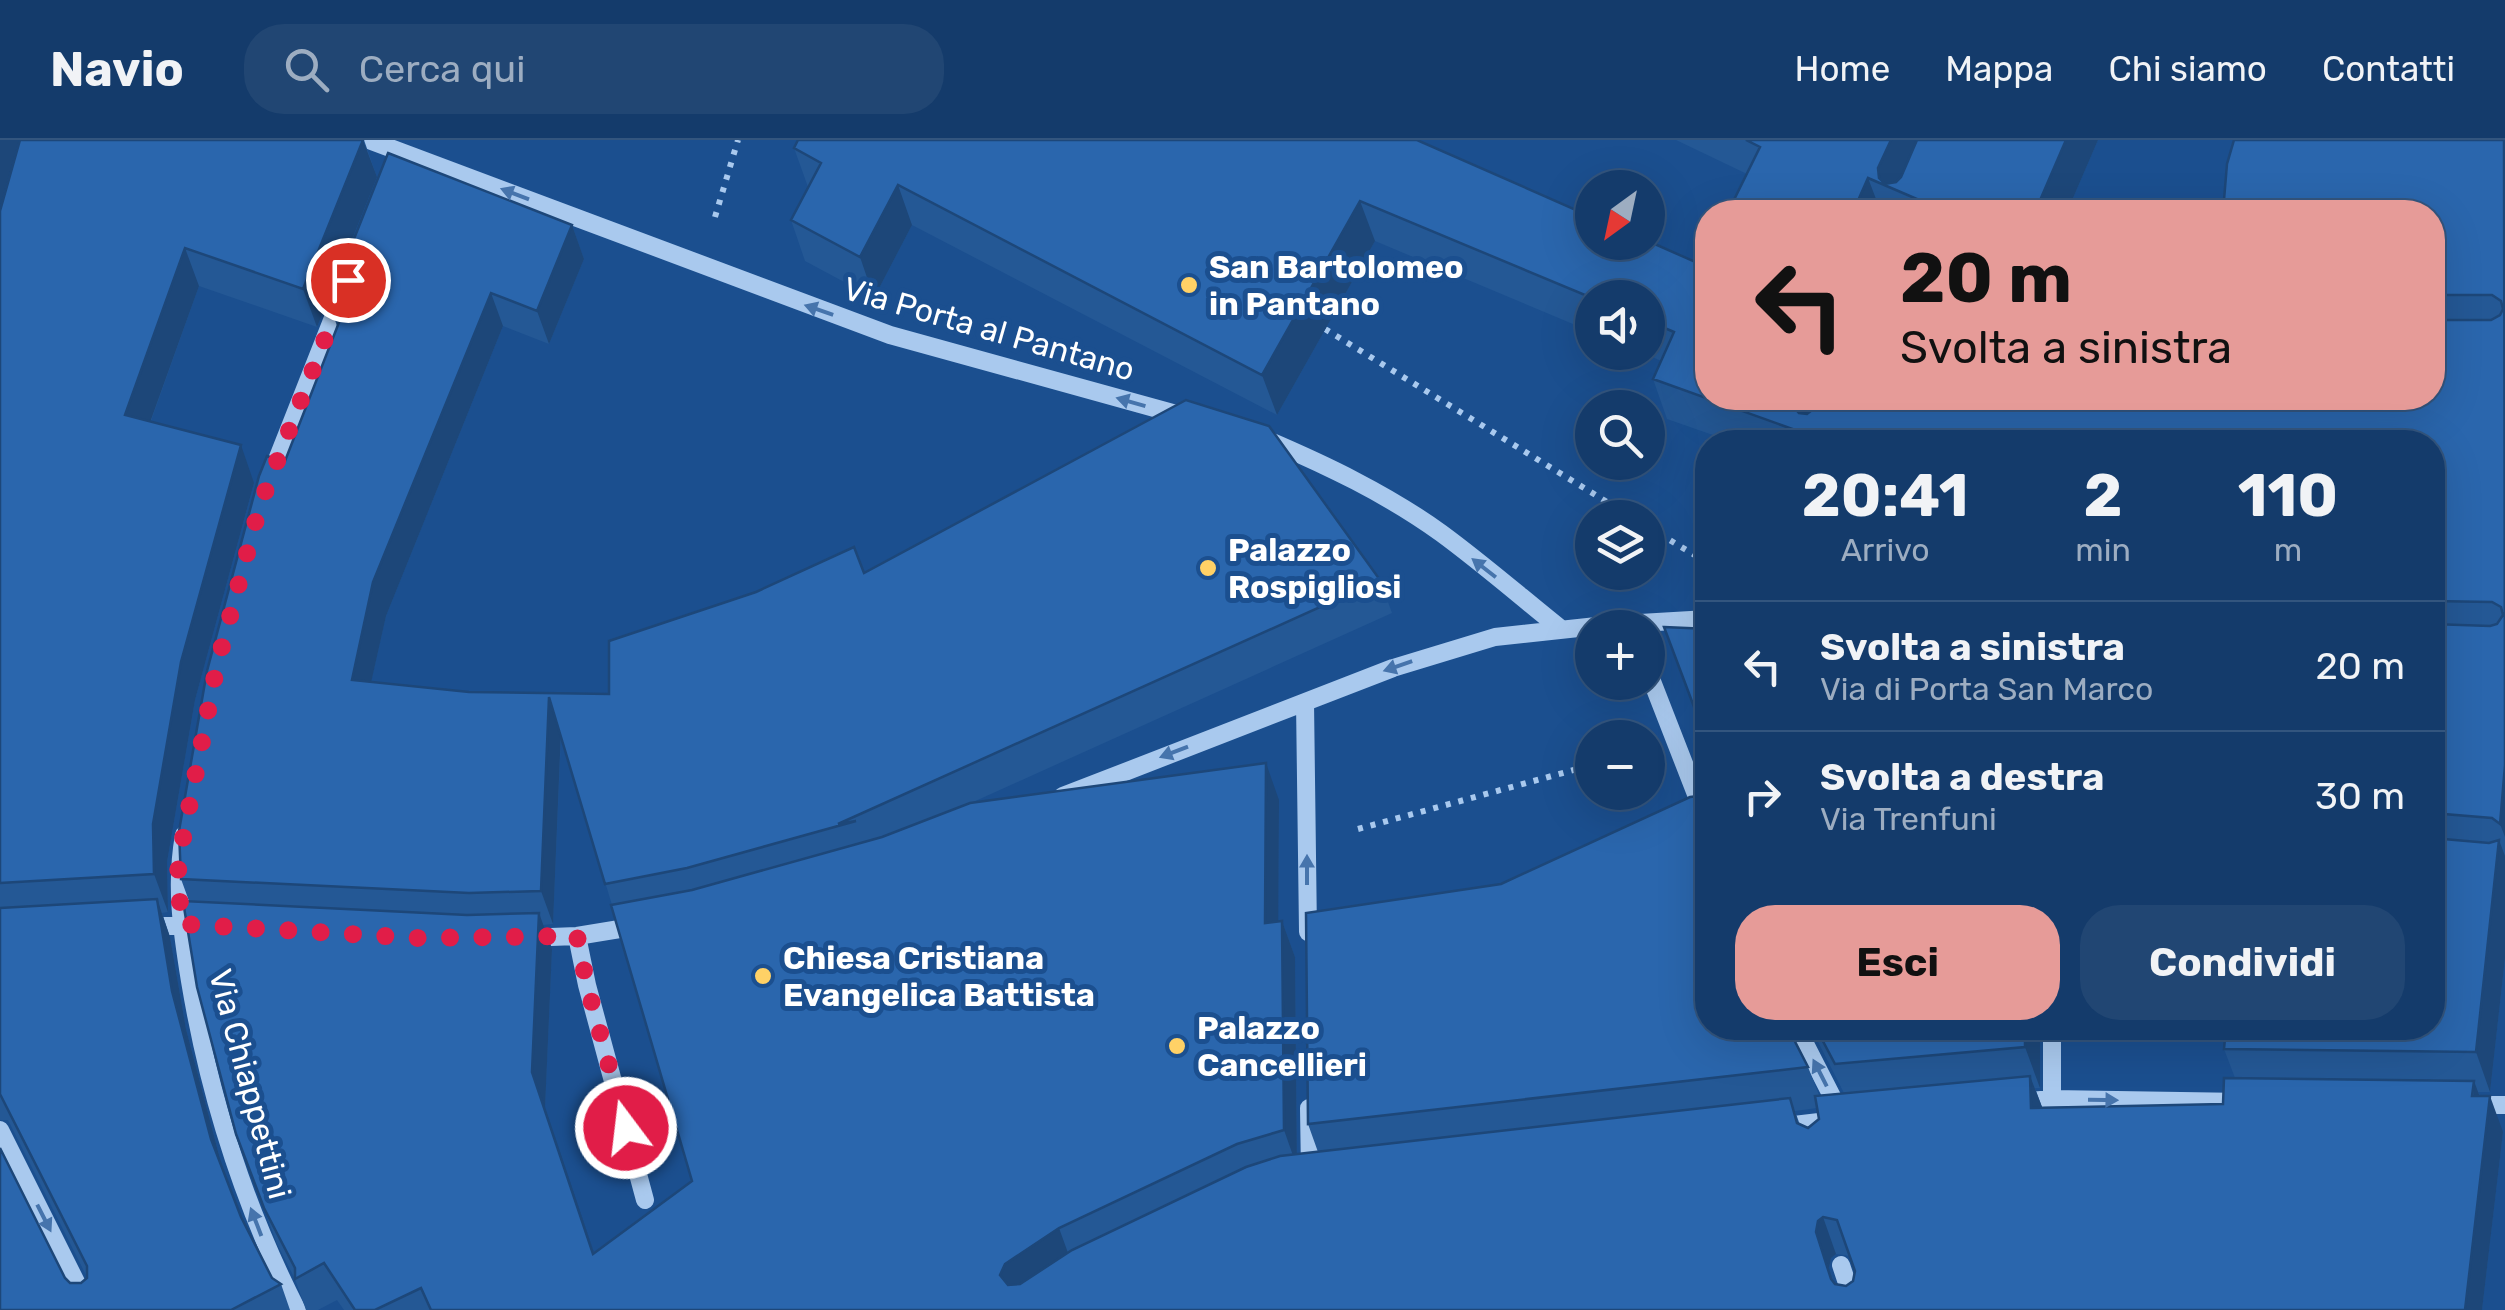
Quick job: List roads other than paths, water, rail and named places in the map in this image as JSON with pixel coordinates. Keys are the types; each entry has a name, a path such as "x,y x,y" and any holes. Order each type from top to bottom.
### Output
{"street":[{"name":"Via Porta al Pantano","path":"369,140 397,160 890,335 1207,423"},
{"path":"260,505 349,276"},
{"path":"1244,433 1319,462 1373,491 1438,532 1561,628"},
{"path":"1665,622 1695,620"},
{"path":"1045,802 1440,652 1496,637 1575,627"},
{"path":"1659,700 1695,792"},
{"path":"1305,702 1308,950"},
{"name":"Via Chiappettini","path":"188,810 178,864 181,924 198,1026 237,1174 266,1249 297,1310"},
{"path":"500,938 577,936 653,924"},
{"path":"126,927 220,926"},
{"path":"577,936 645,1200"},
{"path":"1756,1129 1816,1130 1850,1118 1804,1040"},
{"path":"2052,1040 2052,1099"},
{"path":"1309,1083 1310,1178"},
{"path":"1996,1104 2052,1099 2269,1102"},
{"path":"2446,1104 2505,1105"},
{"path":"0,1130 90,1310"},
{"path":"1290,1180 1330,1176"},
{"path":"1841,1264 1856,1310"}],"place":[{"name":"San Bartolomeo in Pantano","path":"1189,285"},
{"name":"Palazzo Rospigliosi","path":"1208,568"},
{"name":"Chiesa Cristiana Evangelica Battista","path":"763,976"},
{"name":"Palazzo Cancellieri","path":"1177,1046"}]}
